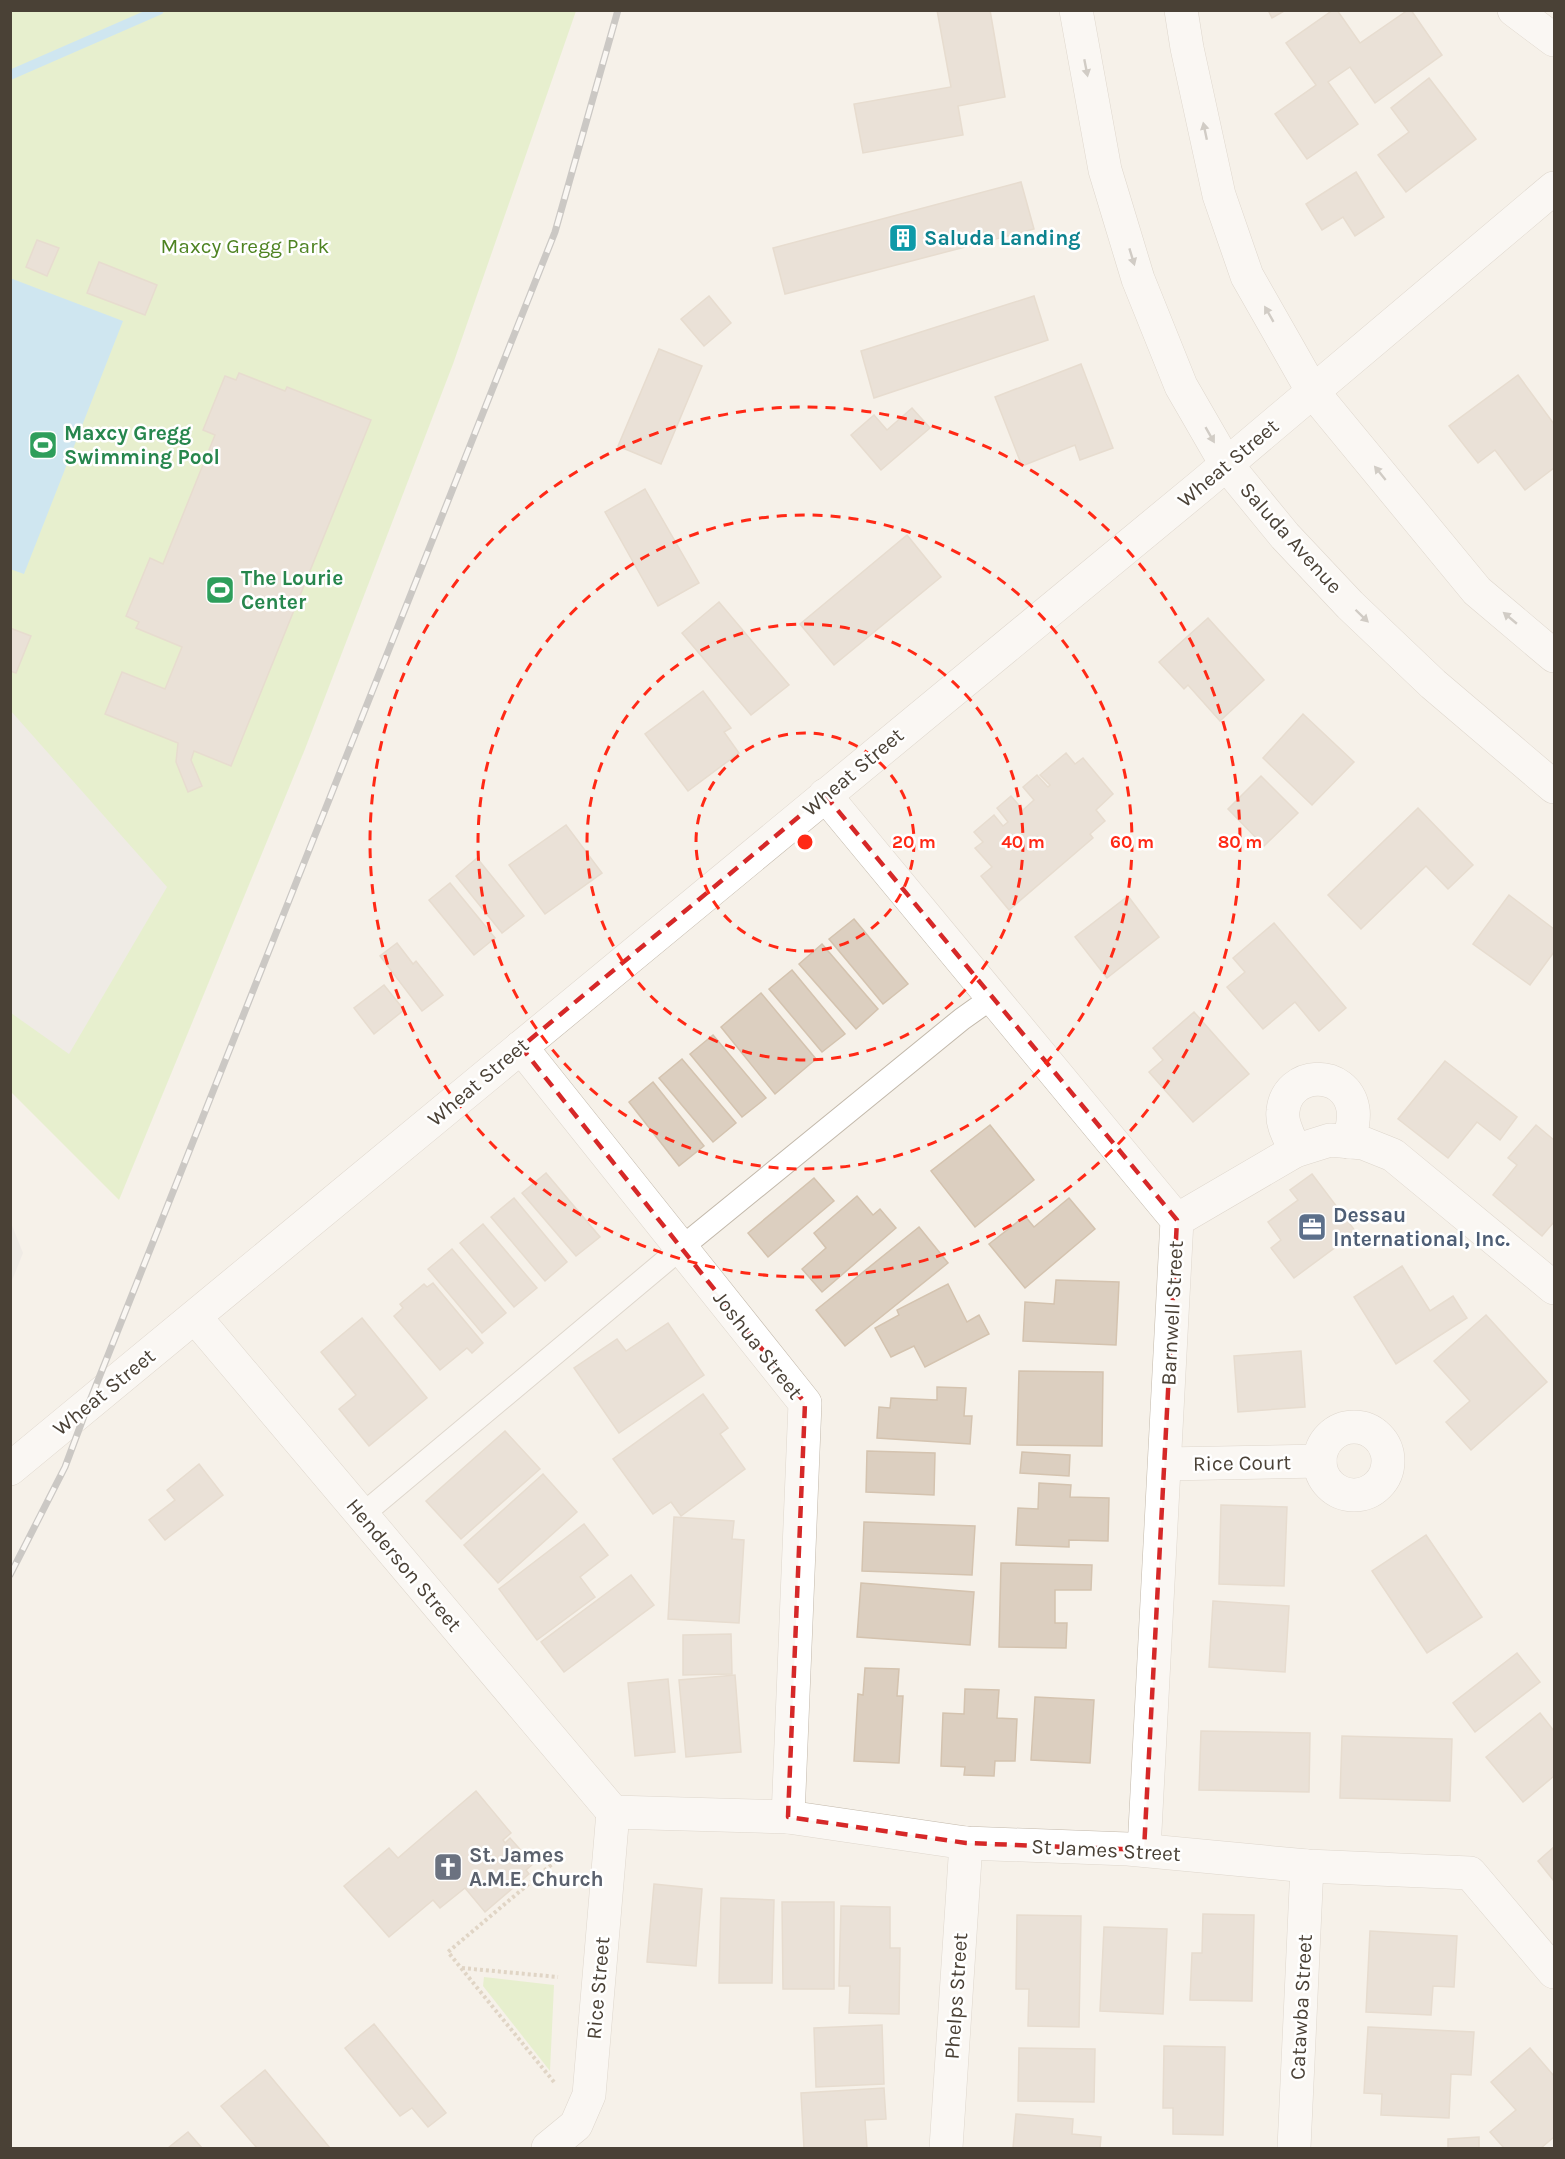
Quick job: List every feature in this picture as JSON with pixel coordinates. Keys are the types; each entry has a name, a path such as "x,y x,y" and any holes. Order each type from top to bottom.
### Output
{"street":[{"name":"Saluda Avenue","path":"1076,10 1105,170 1138,279 1181,386 1226,464 1285,537 1350,605 1433,684 1554,787"},
{"path":"1181,10 1219,195 1247,276 1313,392 1477,591 1554,656"},
{"path":"1514,10 1554,40"},
{"name":"Wheat Street","path":"10,1469 1313,392 1554,188"},
{"name":"Barnwell Street","path":"825,795 1177,1220 1144,1850"},
{"name":"Joshua Street","path":"521,1047 805,1403 788,1817"},
{"path":"1295,1151 1283,1121 1283,1110 1286,1099 1293,1089 1313,1079 1324,1079 1336,1083 1351,1100 1354,1112 1348,1142"},
{"path":"1177,1220 1295,1151 1330,1140 1363,1143 1393,1155 1554,1288"},
{"name":"Henderson Street","path":"195,1317 613,1812"},
{"name":"Rice Court","path":"1165,1464 1320,1461"},
{"name":"St James Street","path":"613,1812 788,1817 966,1843 1144,1850 1307,1866 1470,1873 1554,1972"},
{"name":"Rice Street","path":"548,2148 576,2125 589,2095 613,1812"},
{"name":"Phelps Street","path":"946,2148 966,1843"},
{"name":"Catawba Street","path":"1294,2148 1307,1866"}],"lane":[{"path":"362,1515 681,1248 962,1019 993,997"}],"path":[{"path":"554,2082 448,1952 564,1854"},
{"path":"461,1968 558,1977"}],"highlighted area":[{"path":"825,795 1177,1220 1144,1850 966,1843 788,1817 805,1403 521,1047"}],"green space":[{"name":"Maxcy Gregg Park","path":"10,11 576,11 453,364 305,749 119,1200 11,1092"},
{"path":"484,1977 554,1985 550,2071 483,1986"}],"shaded area":[{"path":"10,710 167,887 69,1054 11,1013"},
{"path":"11,1223 23,1253 11,1283"}],"water":[{"name":"Maxcy Gregg Swimming Pool","path":"10,278 123,321 24,574 10,569"}],"building":[{"path":"937,10 990,10 1005,97 958,106 963,135 863,153 854,104 951,87"},
{"path":"1268,10 1286,10 1272,18"},
{"path":"1333,10 1337,10 1360,43 1411,10 1442,55 1375,103 1350,67 1328,82 1358,124 1307,159 1275,114 1316,85 1286,43"},
{"path":"1429,78 1476,139 1406,192 1378,155 1409,132 1391,108"},
{"path":"1356,172 1384,217 1355,236 1343,217 1322,230 1306,204"},
{"name":"Saluda Landing","path":"1021,182 1034,229 785,294 773,248"},
{"path":"37,240 59,248 47,276 26,267"},
{"path":"99,262 157,285 145,315 87,293"},
{"path":"709,296 731,323 704,346 681,319"},
{"path":"1034,296 1048,340 874,398 861,351"},
{"path":"659,349 702,366 661,464 618,446"},
{"path":"1081,364 1113,448 1080,460 1075,445 1022,466 995,397"},
{"name":"The Lourie Center","path":"239,373 285,391 287,387 371,420 231,766 194,751 191,760 202,786 188,792 176,762 178,743 105,714 122,672 165,689 182,647 136,628 139,622 126,616 150,558 163,564 215,435 203,430 225,376 236,380"},
{"path":"1518,375 1554,424 1554,468 1525,490 1495,450 1478,463 1449,426"},
{"path":"912,408 930,428 881,470 851,435 874,415 887,430"},
{"path":"645,489 699,583 658,606 605,512"},
{"path":"907,535 941,577 834,665 800,624"},
{"path":"719,602 789,685 751,715 682,633"},
{"path":"1208,618 1264,680 1220,721 1188,685 1184,689 1159,662"},
{"path":"10,628 31,636 16,673 10,671"},
{"path":"703,691 731,728 724,732 739,753 688,791 645,734"},
{"path":"1303,714 1354,762 1312,805 1263,758"},
{"path":"1066,753 1075,764 1083,758 1113,794 1096,810 1105,821 1090,834 1093,838 1009,910 981,876 992,867 975,848 983,842 974,832 994,815 1003,826 1008,822 997,808 1011,796 1023,810 1034,800 1023,787 1037,775 1048,787 1050,785 1040,775"},
{"path":"1261,776 1298,813 1264,846 1228,809"},
{"path":"1418,808 1473,865 1448,889 1426,866 1361,929 1328,895"},
{"path":"566,825 602,873 545,914 509,865"},
{"path":"477,858 524,916 502,933 456,876"},
{"path":"450,883 495,938 474,955 429,900"},
{"path":"1509,895 1554,929 1554,952 1530,985 1473,944"},
{"path":"1128,896 1159,937 1107,978 1075,937"},
{"path":"854,919 908,984 883,1004 829,939"},
{"path":"1274,923 1346,1008 1319,1031 1295,1002 1263,1029 1227,987 1245,972 1233,958"},
{"path":"397,943 413,964 416,961 443,995 422,1011 380,956"},
{"path":"822,944 878,1009 856,1029 799,964"},
{"path":"792,970 845,1034 822,1052 769,989"},
{"path":"384,985 404,1010 374,1034 354,1008"},
{"path":"761,993 816,1059 775,1094 721,1027"},
{"path":"1194,1012 1249,1074 1193,1122 1149,1072 1163,1060 1153,1048"},
{"path":"713,1035 766,1098 742,1117 690,1054"},
{"path":"682,1059 736,1123 713,1142 659,1078"},
{"path":"1445,1061 1517,1117 1500,1140 1477,1122 1448,1158 1398,1119"},
{"path":"653,1082 704,1146 679,1166 629,1102"},
{"path":"990,1125 1034,1180 975,1227 931,1171"},
{"path":"1536,1125 1554,1140 1554,1222 1542,1236 1493,1195 1517,1165 1508,1158"},
{"path":"546,1173 600,1237 576,1256 522,1193"},
{"name":"Dessau International, Inc.","path":"1312,1174 1356,1232 1294,1278 1271,1248 1281,1240 1268,1222 1298,1200 1290,1190"},
{"path":"814,1178 834,1201 768,1257 748,1233"},
{"path":"857,1196 873,1215 880,1209 896,1228 822,1292 802,1269 826,1248 814,1233"},
{"path":"514,1198 567,1262 545,1281 491,1217"},
{"path":"1069,1198 1095,1229 1025,1288 989,1244 1025,1216 1034,1227"},
{"path":"483,1224 537,1288 514,1307 460,1243"},
{"path":"919,1227 948,1263 845,1346 816,1310"},
{"path":"452,1249 506,1313 482,1333 428,1269"},
{"path":"1402,1266 1430,1311 1453,1296 1467,1318 1396,1364 1354,1297"},
{"path":"1056,1280 1119,1282 1116,1345 1023,1341 1025,1302 1054,1304"},
{"path":"433,1283 483,1343 472,1353 467,1348 440,1370 394,1316 403,1308 400,1304 424,1284 427,1287"},
{"path":"948,1284 967,1322 979,1315 989,1334 925,1367 914,1346 891,1357 875,1328 899,1315 897,1310"},
{"path":"1486,1315 1547,1382 1471,1450 1446,1422 1470,1401 1434,1361"},
{"path":"362,1318 427,1398 369,1446 339,1409 356,1395 321,1352"},
{"path":"668,1323 704,1375 619,1433 574,1368 617,1339 626,1351"},
{"path":"1301,1351 1305,1407 1238,1412 1234,1356"},
{"path":"1019,1371 1103,1372 1102,1446 1017,1445"},
{"path":"937,1387 966,1388 964,1416 972,1416 970,1444 877,1438 879,1407 890,1408 891,1398 937,1400"},
{"path":"703,1394 728,1428 720,1434 745,1469 681,1516 671,1502 653,1514 613,1459"},
{"path":"505,1431 540,1469 461,1539 426,1501"},
{"path":"867,1451 935,1453 934,1495 866,1492"},
{"path":"1022,1452 1070,1455 1069,1476 1020,1473"},
{"path":"199,1464 223,1495 165,1540 149,1520 175,1500 167,1490"},
{"path":"543,1474 577,1512 498,1583 464,1545"},
{"path":"1039,1483 1071,1485 1070,1497 1109,1498 1108,1541 1069,1540 1069,1547 1016,1545 1018,1508 1038,1509"},
{"path":"1221,1505 1287,1507 1284,1586 1219,1584"},
{"path":"674,1517 734,1521 732,1539 744,1540 739,1623 668,1619"},
{"path":"864,1522 975,1526 972,1575 862,1571"},
{"path":"584,1524 608,1555 580,1577 595,1597 537,1640 499,1589"},
{"path":"1426,1535 1482,1617 1427,1653 1372,1571"},
{"path":"1001,1563 1092,1565 1091,1590 1055,1590 1055,1623 1067,1623 1066,1648 999,1647"},
{"path":"631,1575 654,1605 564,1672 541,1642"},
{"path":"861,1583 974,1592 970,1645 857,1637"},
{"path":"1213,1601 1289,1606 1285,1672 1209,1667"},
{"path":"731,1634 732,1674 683,1675 683,1635"},
{"path":"1517,1653 1540,1682 1475,1732 1453,1703"},
{"path":"865,1668 899,1669 897,1696 903,1696 899,1763 854,1761 858,1694 863,1695"},
{"path":"735,1675 741,1752 686,1757 679,1680"},
{"path":"668,1679 675,1752 635,1756 628,1683"},
{"path":"965,1689 999,1690 997,1718 1017,1719 1015,1761 995,1761 994,1776 964,1775 965,1767 941,1766 943,1713 964,1714"},
{"path":"1035,1697 1094,1700 1090,1763 1031,1760"},
{"path":"1540,1713 1554,1731 1554,1776 1523,1802 1486,1757"},
{"path":"1201,1731 1310,1733 1309,1792 1199,1790"},
{"path":"1342,1736 1452,1739 1450,1801 1340,1798"},
{"name":"St. James A.M.E. Church","path":"476,1791 511,1833 503,1840 505,1843 510,1838 533,1864 526,1870 529,1874 485,1912 465,1888 440,1908 433,1900 389,1937 344,1886 389,1848 398,1858"},
{"path":"1554,1847 1554,1881 1538,1861"},
{"path":"654,1884 702,1889 696,1966 647,1962"},
{"path":"721,1898 774,1900 772,1983 719,1983"},
{"path":"782,1902 834,1902 834,1989 783,1989"},
{"path":"841,1906 890,1907 890,1948 900,1948 899,2014 849,2013 850,1986 839,1986"},
{"path":"1203,1914 1254,1915 1252,2001 1190,2000 1192,1953 1202,1953"},
{"path":"1017,1915 1081,1916 1079,2027 1028,2026 1029,1989 1016,1989"},
{"path":"1104,1927 1167,1929 1163,2014 1100,2011"},
{"path":"1370,1931 1457,1936 1454,1987 1433,1986 1431,2015 1366,2012"},
{"path":"374,2024 446,2113 428,2127 412,2108 400,2116 345,2048"},
{"path":"882,2025 884,2084 816,2087 814,2028"},
{"path":"1368,2027 1474,2032 1471,2075 1451,2074 1449,2118 1381,2115 1382,2094 1364,2093"},
{"path":"1164,2046 1225,2047 1223,2135 1173,2134 1173,2108 1163,2108"},
{"path":"1019,2048 1095,2049 1094,2102 1018,2101"},
{"path":"1530,2048 1554,2076 1554,2137 1541,2148 1504,2148 1490,2132 1516,2110 1491,2082"},
{"path":"265,2070 330,2148 257,2148 221,2106"},
{"path":"884,2088 886,2119 865,2120 867,2148 804,2148 801,2093"},
{"path":"1016,2114 1073,2119 1072,2134 1101,2137 1100,2148 1013,2148"},
{"path":"188,2132 202,2148 168,2148"},
{"path":"1479,2137 1479,2148 1448,2148 1448,2139"}],"waterway":[{"path":"10,75 159,10"}],"railway":[{"path":"10,1575 65,1467 555,232 618,10"}],"place":[{"name":"Saluda Landing","path":"903,238"},
{"name":"Maxcy Gregg Swimming Pool","path":"43,445"},
{"name":"The Lourie Center","path":"220,590"},
{"name":"Dessau International, Inc.","path":"1312,1227"},
{"name":"St. James A.M.E. Church","path":"448,1867"}]}
